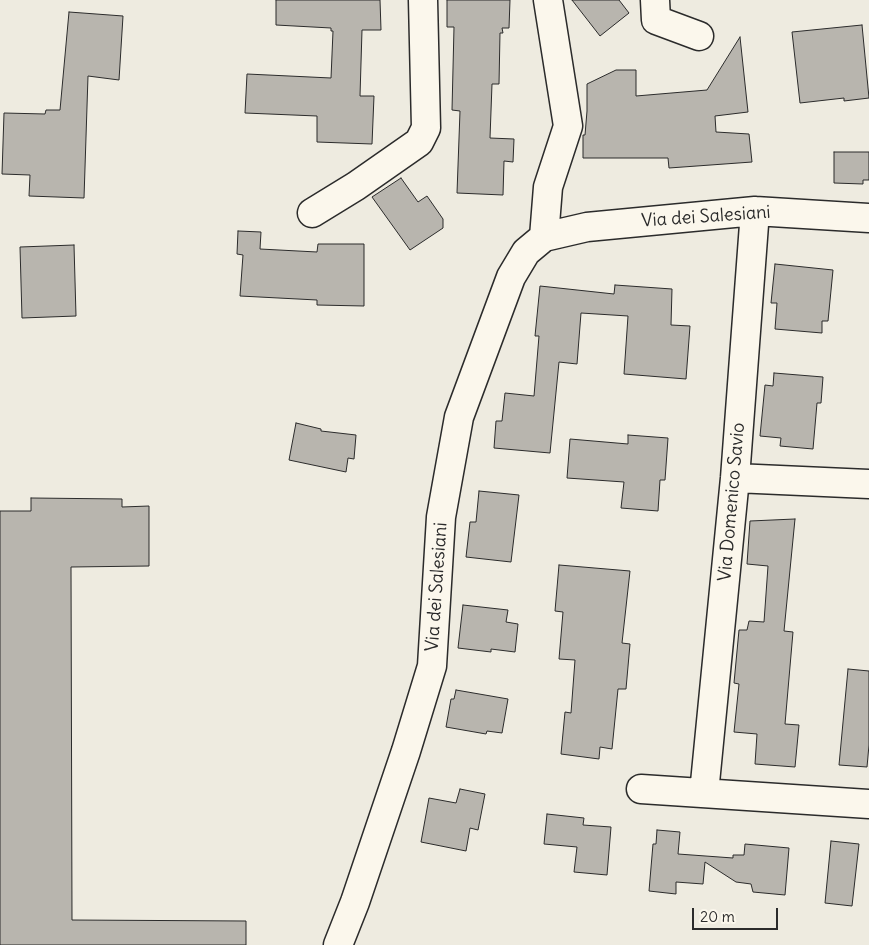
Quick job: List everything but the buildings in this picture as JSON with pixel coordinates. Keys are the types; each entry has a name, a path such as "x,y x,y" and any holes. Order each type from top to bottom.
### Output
{"street":[{"path":"312,213 356,186 418,142 426,128 423,0"},
{"path":"544,237 548,187 568,126 548,0"},
{"path":"655,0 656,20 699,36"},
{"name":"Via dei Salesiani","path":"338,945 355,902 404,760 432,666 441,517 459,417 511,277 526,252 544,237 587,227 755,211 869,218"},
{"name":"Via Domenico Savio","path":"704,794 735,478 755,211"},
{"path":"735,478 869,484"},
{"path":"641,789 869,804"}]}
